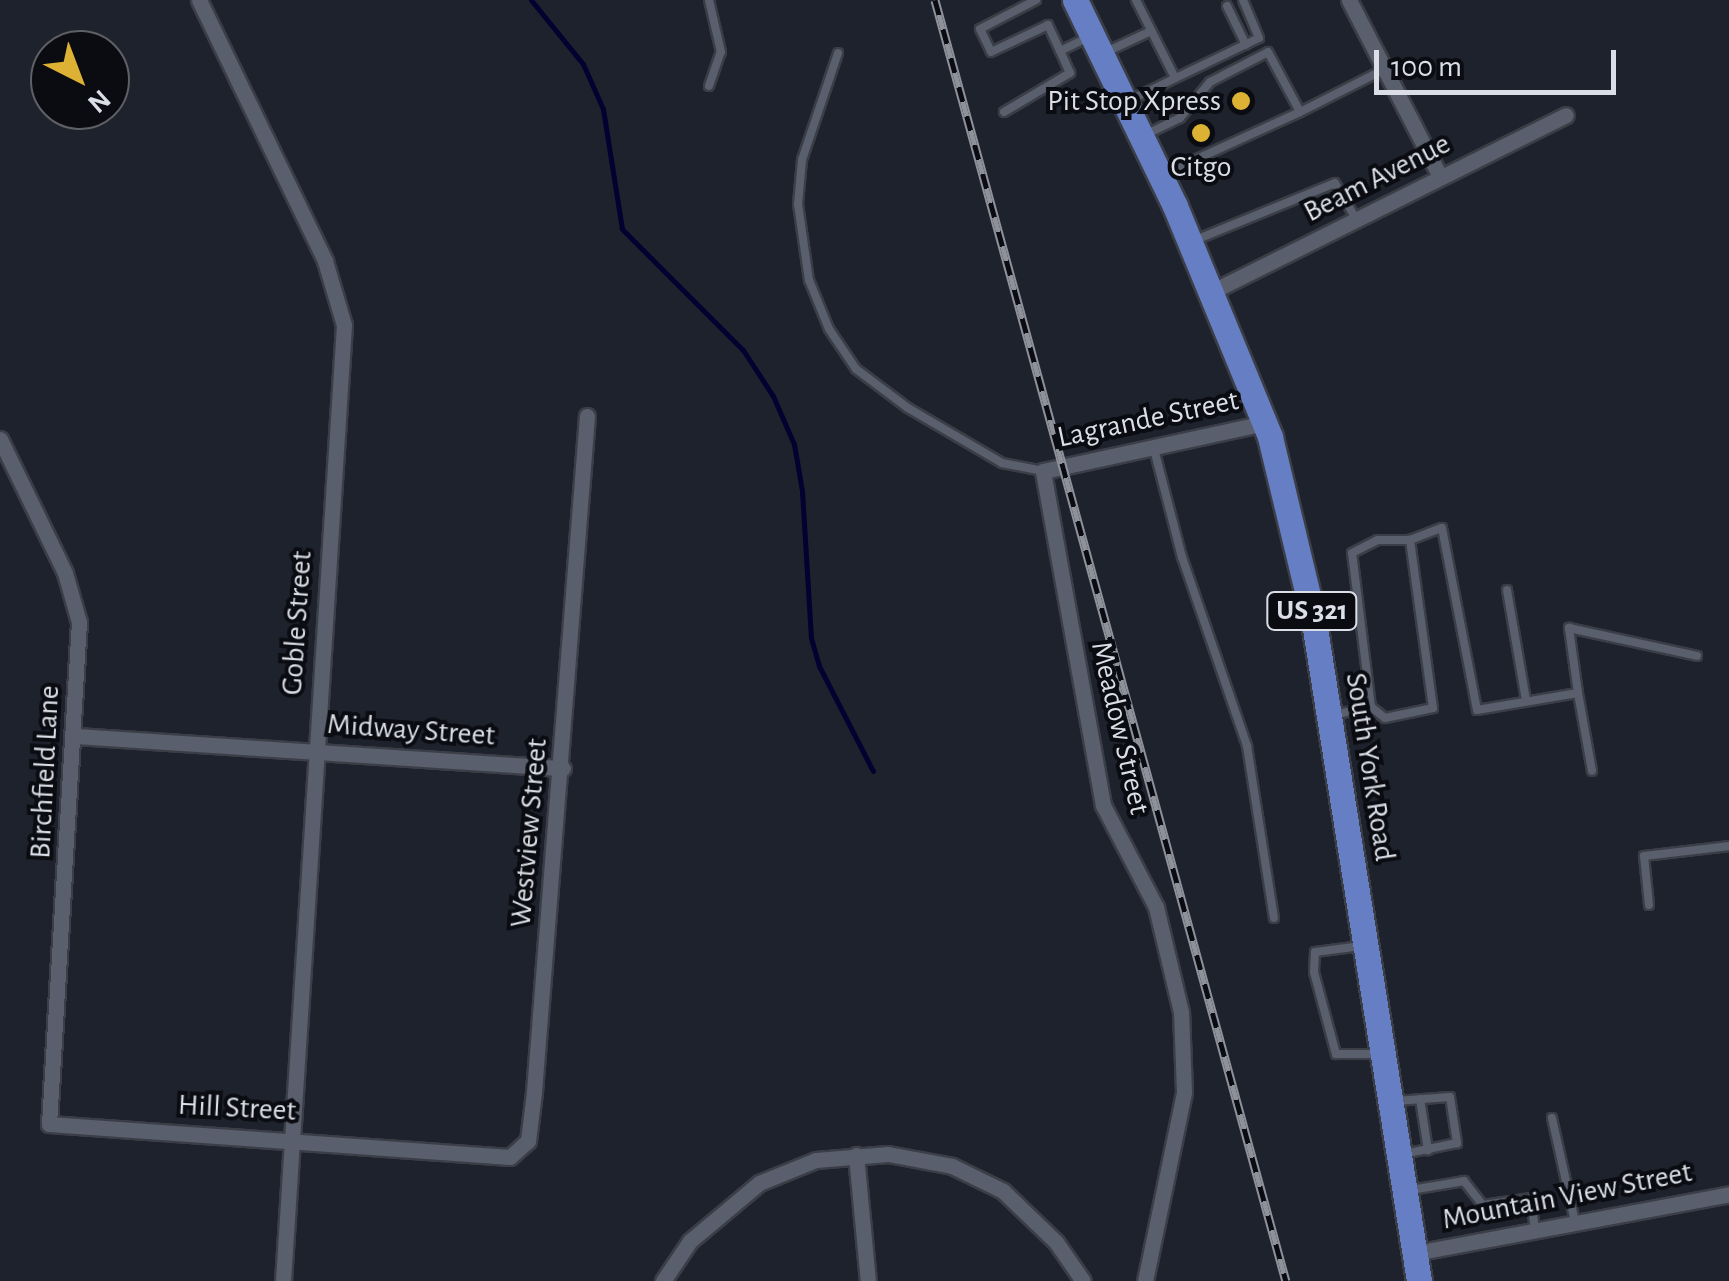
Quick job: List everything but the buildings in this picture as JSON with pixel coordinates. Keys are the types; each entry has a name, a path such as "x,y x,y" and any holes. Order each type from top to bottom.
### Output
{"main road":[{"name":"South York Road","path":"1081,2 1214,291 1265,423 1295,530 1329,716 1419,1281"}],"street":[{"name":"Goble Street","path":"199,0 325,261 344,325 283,1281"},
{"path":"1349,0 1440,176"},
{"name":"Beam Avenue","path":"1214,291 1566,115"},
{"name":"Westview Street","path":"422,1153 510,1157 528,1140 564,768 588,416"},
{"name":"Lagrande Street","path":"1043,471 1265,423"},
{"name":"Birchfield Lane","path":"0,439 76,604 76,736 48,1124"},
{"name":"Meadow Street","path":"1043,471 1103,806 1156,907 1183,1026 1184,1092 1145,1281"},
{"name":"Midway Street","path":"76,736 564,768"},
{"name":"Hill Street","path":"48,1124 291,1138 422,1153"},
{"path":"856,1155 868,1281"},
{"path":"661,1280 690,1241 759,1183 799,1164 856,1155 918,1158 1003,1192 1033,1216 1083,1281"},
{"name":"Mountain View Street","path":"1415,1253 1729,1194"}],"lane":[{"path":"708,86 720,52 710,0"},
{"path":"1004,112 1070,73 1048,25 991,52 980,29 1036,0"},
{"path":"1136,0 1175,78"},
{"path":"1127,102 1259,38 1243,0"},
{"path":"1227,6 1246,45"},
{"path":"1060,51 1152,31"},
{"path":"1143,136 1180,118 1210,82 1268,52 1300,112"},
{"path":"838,53 802,160 798,204 810,280 829,328 856,369 908,408 1002,463 1043,471"},
{"path":"1162,175 1385,69"},
{"path":"1191,241 1335,183 1356,219"},
{"path":"1153,445 1182,557 1247,746 1274,918"},
{"path":"1410,540 1433,708 1385,718 1371,707 1352,553 1378,540 1410,540 1442,528 1477,710 1578,693"},
{"path":"1508,590 1526,700"},
{"path":"1592,771 1570,628 1697,656"},
{"path":"1329,716 1371,707"},
{"path":"1649,905 1644,856 1729,846"},
{"path":"1366,946 1315,952 1314,972 1336,1054 1383,1053"},
{"path":"1391,1102 1450,1097 1457,1143 1399,1155"},
{"path":"1420,1099 1428,1150"},
{"path":"1552,1118 1575,1222"},
{"path":"1405,1191 1464,1181 1483,1206 1531,1198 1535,1230"}],"waterway":[{"path":"531,0 583,64 603,109 622,229 743,350 773,396 794,444 802,491 811,638 819,666 873,771"}],"railway":[{"path":"935,0 1286,1281"}],"place":[{"name":"Pit Stop Xpress","path":"1241,101"},
{"name":"Citgo","path":"1201,133"}]}
